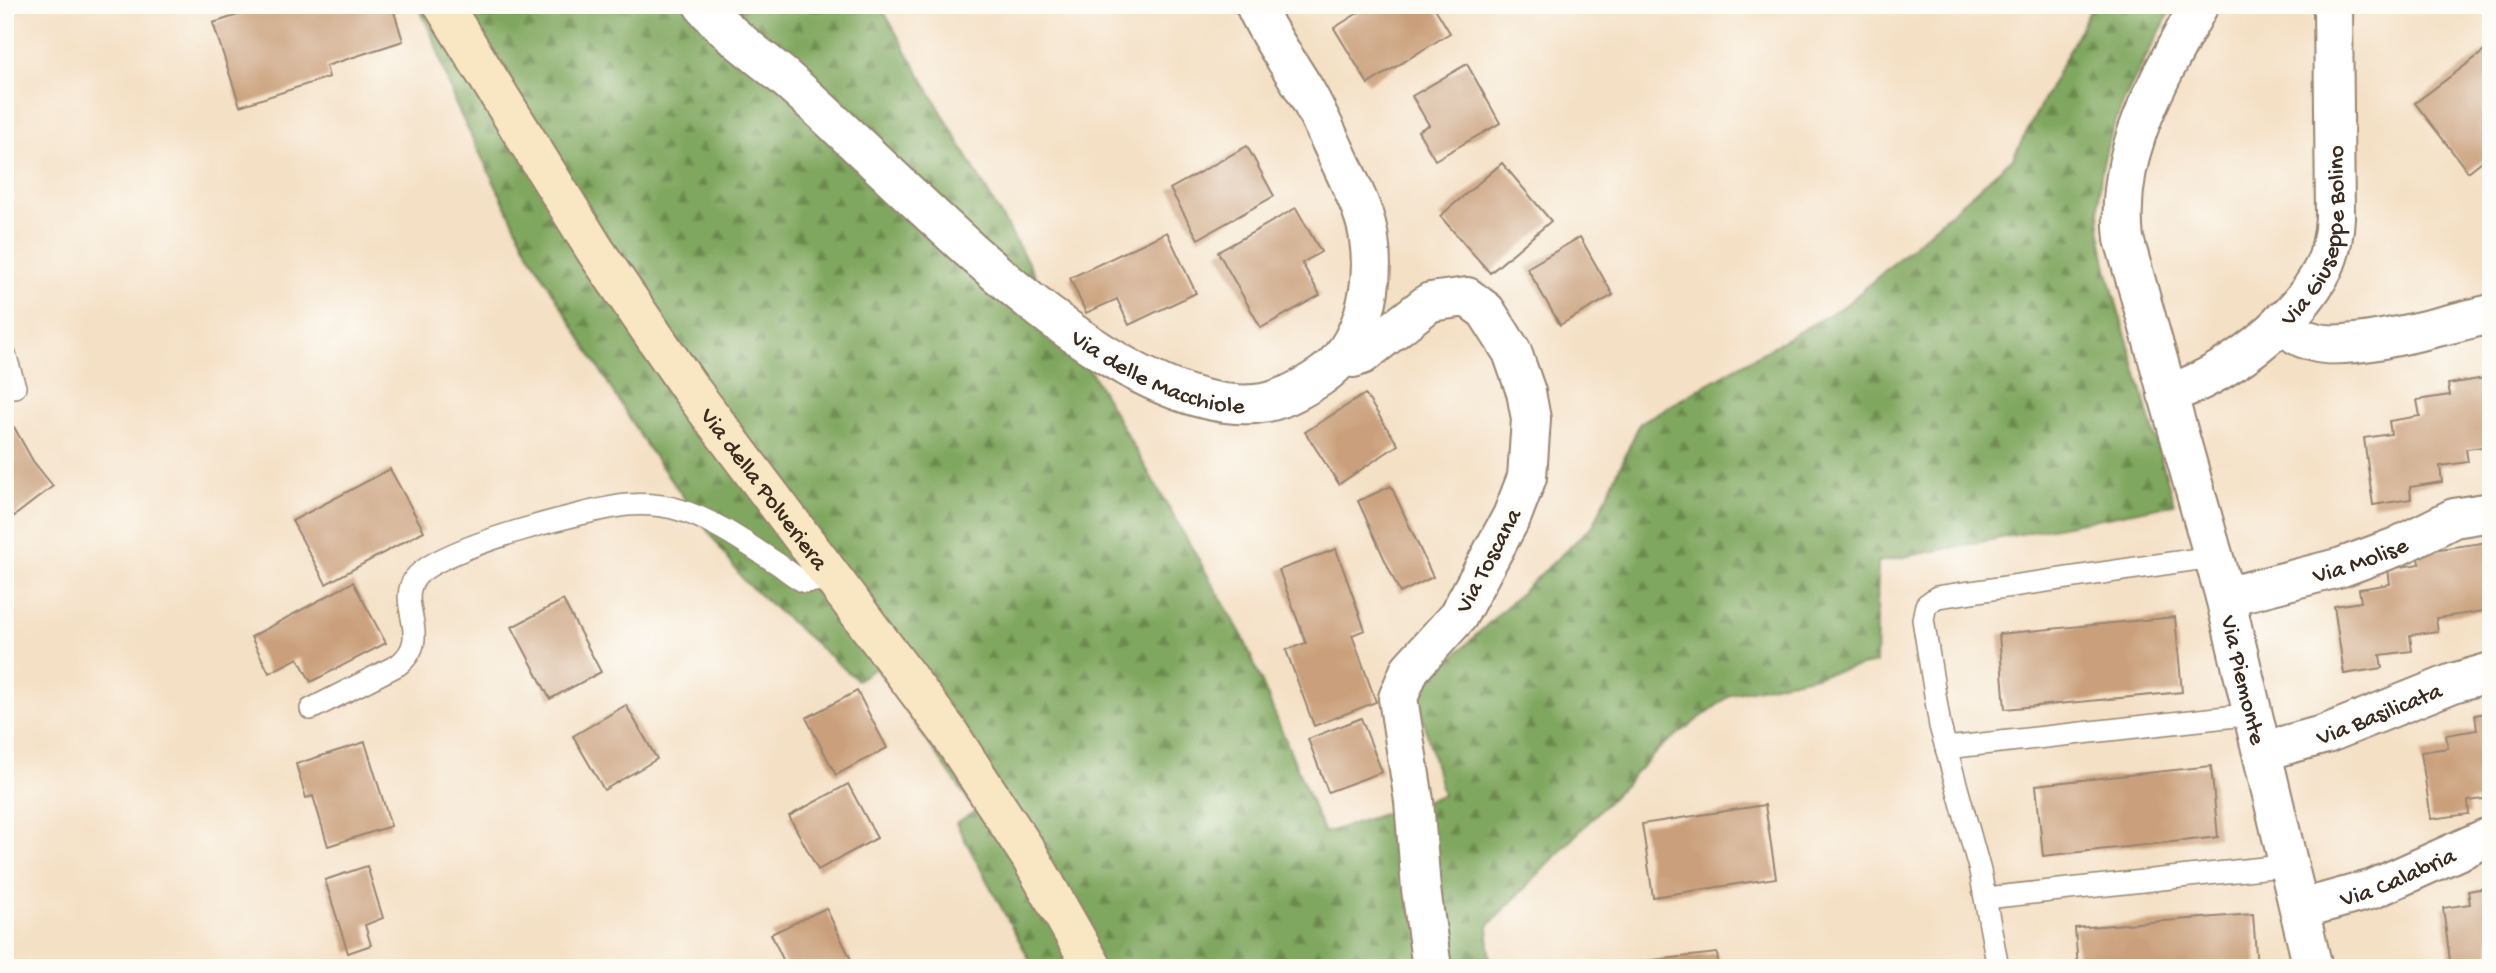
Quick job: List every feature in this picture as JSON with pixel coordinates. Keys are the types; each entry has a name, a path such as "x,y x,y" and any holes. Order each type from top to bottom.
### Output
{"main road":[{"name":"Via della Polveriera","path":"443,5 645,324 735,450 977,775 1029,855 1093,968"}],"street":[{"name":"Via delle Macchiole","path":"703,5 731,35 791,83 1049,317 1133,369 1182,391 1252,404 1279,399 1308,385 1343,355 1359,328 1369,288 1370,251 1364,216 1313,104 1273,43 1255,5"},
{"name":"Via Piemonte","path":"2199,5 2138,128 2125,166 2122,228 2129,267 2225,597 2264,751 2313,968"},
{"name":"Via Giuseppe Bolino","path":"2167,394 2192,386 2223,369 2281,321 2317,281 2334,234 2333,5"},
{"name":"Via Toscana","path":"1343,355 1353,358 1362,355 1430,302 1467,298 1484,308 1509,346 1529,402 1528,470 1512,516 1458,616 1410,669 1398,698 1414,801 1421,889 1432,968"},
{"path":"2281,321 2302,338 2333,344 2367,340 2491,314"},
{"name":"Via Molise","path":"2225,597 2342,567 2396,547 2454,518 2491,512"},
{"name":"Via Basilicata","path":"2264,751 2326,734 2453,683 2491,672"},
{"name":"Via Calabria","path":"2301,909 2373,889 2491,836"}],"lane":[{"path":"5,354 15,387"},
{"path":"311,709 398,665 410,654 415,639 409,594 412,584 424,570 467,548 537,525 620,506 666,507 700,517 805,582 816,581 828,572"},
{"path":"1998,968 1986,898 1938,715 1924,610 1930,600 2212,557"},
{"path":"1946,748 2254,714"},
{"path":"1986,898 2291,865"}],"green space":[{"path":"418,5 880,5 1243,637 1324,833 1443,795 1416,692 1594,524 1640,423 1847,304 2013,158 2093,5 2174,5 2141,67 2112,131 2101,175 2099,198 2102,244 2112,290 2174,504 1878,562 1876,663 1732,694 1661,747 1488,926 1490,968 1034,968 956,823 976,811 876,668 857,680 745,582 645,444 529,253 455,103 434,40"}],"building":[{"path":"270,5 392,5 403,41 326,66 329,77 240,106 213,23"},
{"path":"1371,5 1433,5 1450,33 1368,84 1334,28"},
{"path":"2491,46 2491,154 2468,172 2415,103"},
{"path":"1467,64 1500,123 1435,160 1418,131 1429,125 1412,96"},
{"path":"1247,146 1274,196 1198,239 1170,189"},
{"path":"1502,163 1551,221 1490,273 1440,216"},
{"path":"1296,208 1321,252 1302,263 1320,295 1261,328 1218,252"},
{"path":"1167,232 1196,293 1129,325 1117,299 1086,313 1070,278"},
{"path":"1580,237 1613,295 1560,325 1527,268"},
{"path":"2491,377 2491,446 2466,449 2468,462 2440,466 2442,482 2410,487 2411,499 2373,505 2364,438 2391,434 2389,421 2420,416 2417,400 2450,395 2448,384"},
{"path":"1365,394 1398,445 1339,484 1305,432"},
{"path":"14,427 33,461 53,486 13,517 5,507 5,431"},
{"path":"390,469 424,531 326,584 292,521"},
{"path":"1391,486 1433,577 1400,593 1358,501"},
{"path":"2488,542 2491,548 2491,610 2436,618 2438,631 2410,635 2412,651 2380,655 2382,668 2344,674 2334,606 2361,602 2359,589 2390,584 2388,569 2420,564 2418,552"},
{"path":"1336,549 1365,630 1352,635 1376,702 1314,726 1286,650 1306,643 1279,570"},
{"path":"353,582 386,643 311,682 298,658 269,673 251,637"},
{"path":"563,600 601,672 550,699 512,627"},
{"path":"2175,617 2182,692 2005,709 1999,634"},
{"path":"857,691 887,748 836,775 806,718"},
{"path":"626,705 657,759 604,790 573,736"},
{"path":"2491,712 2491,798 2468,801 2469,814 2431,819 2421,752 2448,748 2446,735 2477,730 2475,715"},
{"path":"1361,718 1382,772 1328,792 1308,739"},
{"path":"365,742 391,826 328,846 313,796 306,798 296,764"},
{"path":"2211,766 2218,837 2043,856 2036,785"},
{"path":"848,784 877,838 818,870 789,816"},
{"path":"1765,805 1776,878 1653,897 1642,824"},
{"path":"367,866 383,918 365,925 371,945 348,953 325,880"},
{"path":"2491,887 2490,968 2451,968 2443,908 2470,904 2468,891"},
{"path":"826,908 855,968 787,968 771,934"},
{"path":"2253,914 2257,968 2078,968 2075,928"},
{"path":"1717,953 1719,968 1601,968 1601,966"}]}
